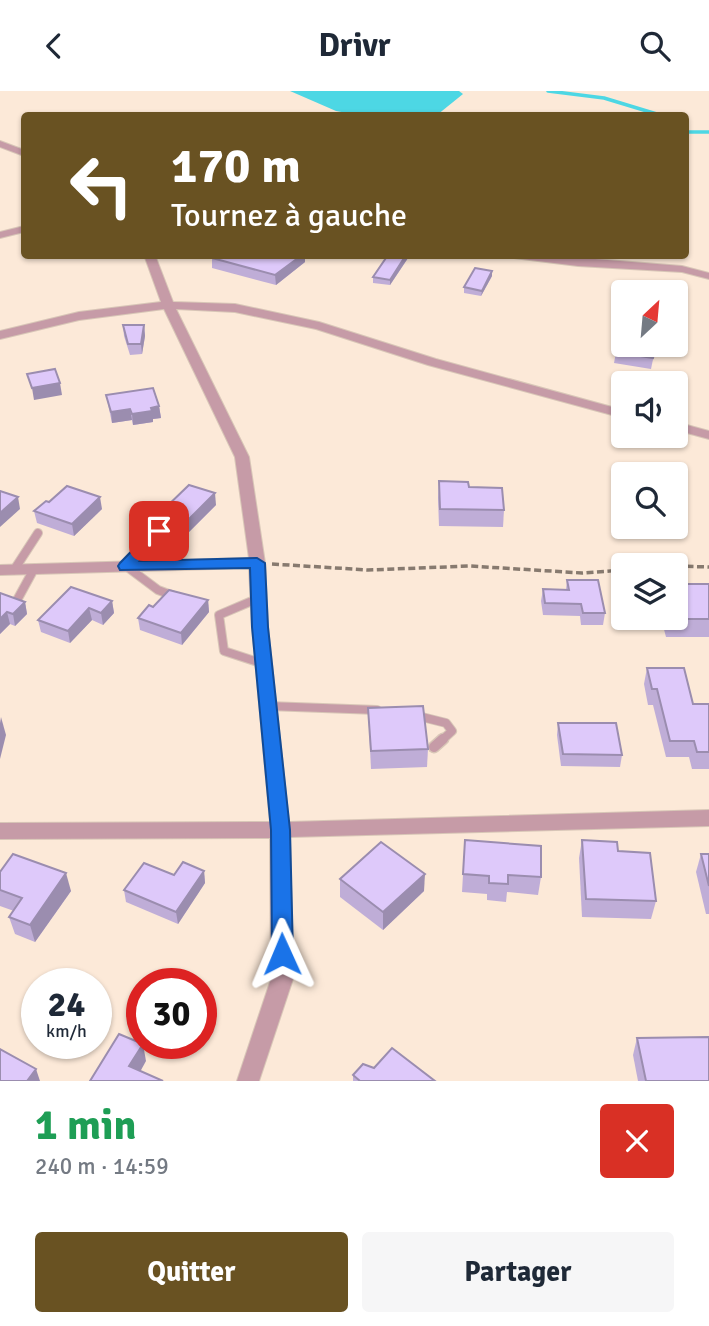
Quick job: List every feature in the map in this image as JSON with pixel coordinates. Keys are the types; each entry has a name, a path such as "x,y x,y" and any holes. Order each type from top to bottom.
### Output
{"street":[{"path":"0,144 21,152"},
{"path":"0,235 21,230"},
{"path":"151,259 168,305 242,457 257,563 280,830 282,979 248,1081"},
{"path":"546,259 682,269 709,276"},
{"path":"0,335 79,316 168,305 235,308 284,317 350,335 432,362 611,411"},
{"path":"688,429 709,435"},
{"path":"7,570 257,563"},
{"path":"0,831 280,830 709,818"}],"lane":[{"path":"159,531 126,566 158,590 180,598"},
{"path":"7,570 38,533"},
{"path":"16,602 34,569"},
{"path":"259,598 219,615 224,652 264,664"},
{"path":"268,706 386,711"},
{"path":"398,711 446,723 452,731 434,747"}],"path":[{"path":"257,563 368,570 470,566 582,573 611,570"},
{"path":"688,566 709,567"}],"water":[{"path":"290,91 459,91 463,94 441,112 336,111"}],"building":[{"path":"216,259 297,259 275,275"},
{"path":"385,259 403,259 390,280 373,277"},
{"path":"475,268 492,271 482,291 464,287"},
{"path":"123,325 144,325 141,344 128,344"},
{"path":"55,369 60,383 32,388 27,374"},
{"path":"153,388 159,406 151,408 152,411 132,414 130,409 111,412 106,395"},
{"path":"439,481 468,482 469,487 502,488 504,510 440,509"},
{"path":"189,485 215,493 187,521 161,512"},
{"path":"67,486 100,497 72,524 34,511 46,501 49,502"},
{"path":"0,491 18,497 0,513"},
{"path":"567,580 598,580 605,613 583,613 581,604 545,603 543,589 569,590"},
{"path":"688,584 709,584 709,619 688,619"},
{"path":"71,587 112,601 101,613 89,608 68,631 38,620"},
{"path":"169,590 208,600 181,633 138,618 149,605 153,607"},
{"path":"0,593 25,602 13,614 7,612 0,619"},
{"path":"647,668 684,668 693,704 709,704 709,752 697,752 694,741 670,741 657,689 652,689"},
{"path":"423,706 428,749 371,751 368,708"},
{"path":"558,723 616,723 622,755 563,754"},
{"path":"465,840 541,846 541,877 508,875 508,884 489,883 489,876 463,874"},
{"path":"582,840 617,842 618,851 650,853 656,901 586,899"},
{"path":"381,842 425,874 383,912 340,879"},
{"path":"13,854 66,873 30,925 9,917 22,898 0,890 0,872"},
{"path":"701,854 709,854 709,886"},
{"path":"183,862 204,871 176,912 124,890 144,863 174,875"},
{"path":"119,1034 126,1037 126,1059 133,1059 129,1066 163,1081 90,1081 104,1059 112,1059 112,1045"},
{"path":"709,1037 709,1081 646,1081 637,1038"},
{"path":"392,1048 435,1081 360,1081 353,1075 363,1064 374,1068"},
{"path":"0,1049 36,1069 27,1081 0,1081"}],"waterway":[{"path":"548,91 604,98 650,112"},
{"path":"689,132 709,132"}],"route":[{"path":"159,531 126,566 257,563 260,627 280,830 282,954"}]}
